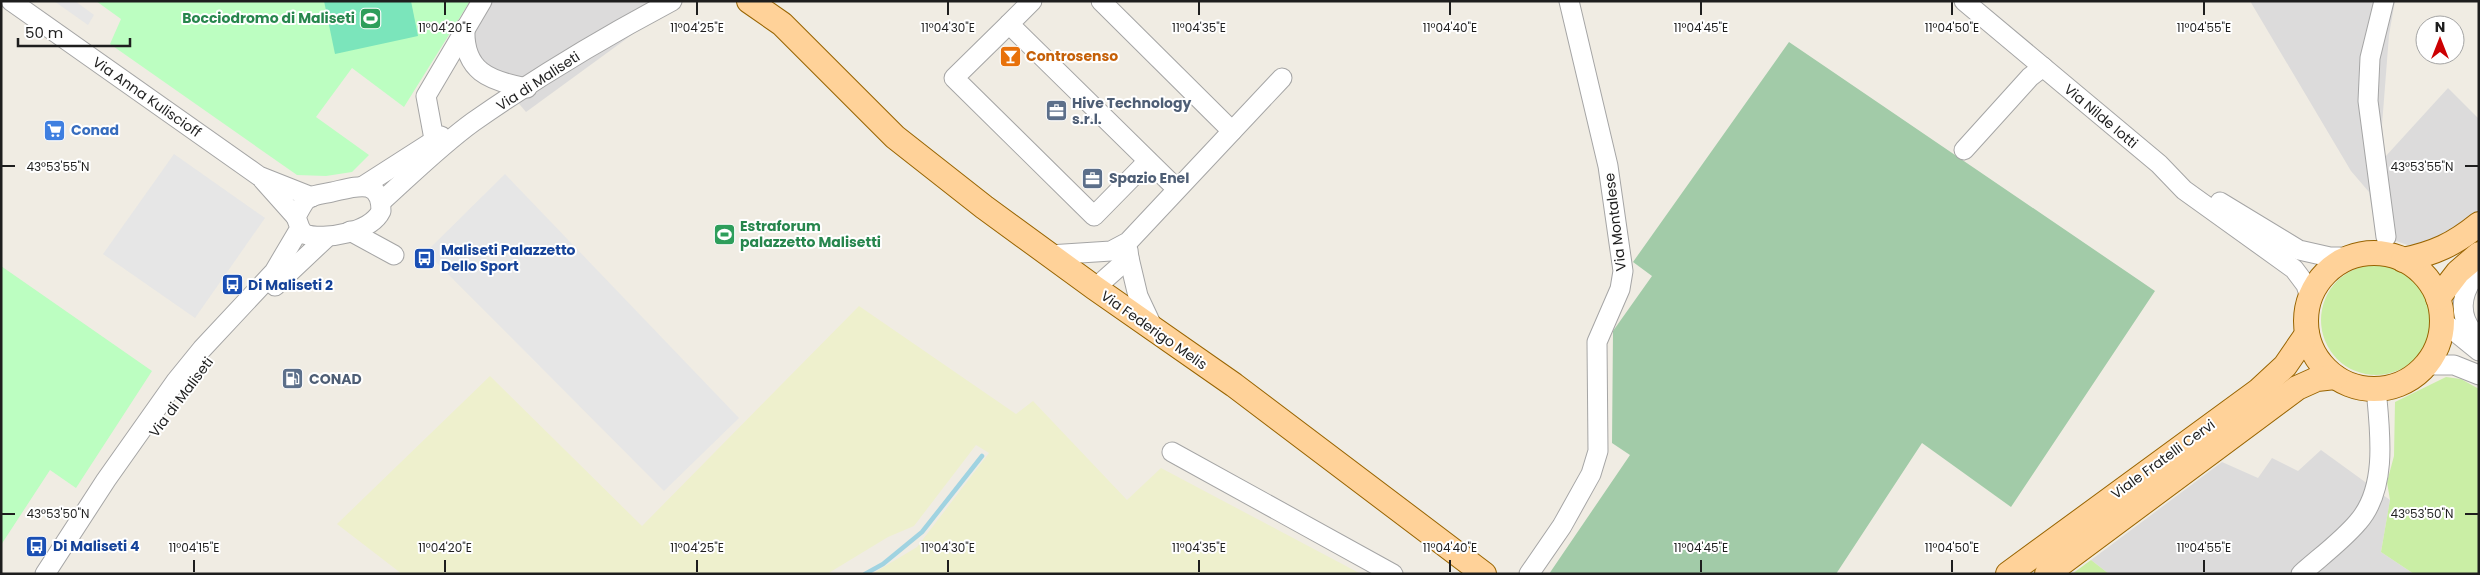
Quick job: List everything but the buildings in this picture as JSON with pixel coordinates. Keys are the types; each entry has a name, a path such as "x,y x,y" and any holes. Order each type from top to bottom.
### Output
{"main road":[{"name":"Via Federigo Melis","path":"749,1 782,24 895,137 1049,255 1234,385 1484,574"},
{"name":"Via Federigo Melis","path":"777,1 808,38 833,76"},
{"path":"2403,260 2440,250 2454,243 2479,224"},
{"path":"2372,253 2393,256 2403,260 2424,276 2438,298 2442,321 2438,344 2426,365 2404,382 2376,389 2362,388 2335,377 2317,358 2307,334 2307,309 2310,298 2322,277 2341,262 2352,257 2372,253"},
{"path":"2438,298 2458,272 2479,254"},
{"name":"Viale Fratelli Cervi","path":"2008,574 2258,391 2285,366 2307,334"},
{"name":"Viale Fratelli Cervi","path":"2047,574 2297,388 2317,379 2335,377"}],"street":[{"name":"Via Anna Kuliscioff","path":"11,1 259,176"},
{"path":"434,138 426,96 482,1"},
{"name":"Via di Maliseti","path":"603,39 648,1"},
{"name":"Via di Maliseti","path":"58,574 137,455 211,357 286,274 326,238 365,228 411,173 472,122 603,39 672,1"},
{"path":"1032,1 954,78 1094,216 1148,161"},
{"path":"1101,1 1232,131"},
{"name":"Via Montalese","path":"1529,574 1562,526 1591,474 1598,451 1597,342 1620,289 1623,271 1608,166 1569,1"},
{"name":"Via Nilde Iotti","path":"1964,1 2159,164"},
{"path":"2384,1 2370,58 2368,101 2386,237"},
{"path":"1009,24 1177,189"},
{"path":"465,28 464,45 474,65 485,75 527,88"},
{"path":"1964,150 2030,76 2043,67"},
{"path":"1095,288 1177,189 1282,78"},
{"name":"Via di Maliseti","path":"45,574 106,480 176,381 202,349 274,272 298,223 306,200 312,197 364,186 434,138 472,122"},
{"path":"2159,164 2299,250 2330,257 2352,257"},
{"path":"2159,164 2184,190 2294,269 2306,285 2310,298"},
{"path":"259,176 312,197"},
{"path":"259,176 298,223 304,234 326,238"},
{"path":"350,231 394,255 373,189 364,186"},
{"path":"1049,255 1128,250"},
{"path":"1128,250 1138,296 1154,330"},
{"path":"1095,288 1111,251"},
{"path":"2478,346 2464,315 2463,300 2466,288 2479,271"},
{"path":"2442,321 2478,346"},
{"path":"2426,365 2454,365 2474,372"},
{"path":"2302,574 2358,523 2370,502 2381,456 2376,389"},
{"path":"1172,452 1393,574"}],"shaded area":[{"path":"54,1 75,1 94,15 88,25"},
{"path":"474,1 661,1 659,15 526,112 457,31"},
{"path":"2250,1 2395,1 2389,35 2382,125 2385,157 2448,88 2479,119 2479,211 2444,241 2416,248 2376,234 2369,192 2351,171"},
{"path":"174,154 265,218 195,318 103,254"},
{"path":"505,174 739,418 664,491 426,252"},
{"path":"2321,450 2390,500 2381,552 2414,574 2109,574 2091,560 2222,462 2258,478 2272,458 2298,471"}],"green space":[{"path":"96,1 470,1 404,107 352,68 316,117 369,155 352,172 326,176 297,175 110,44 121,19"},
{"name":"Bocciodromo di Maliseti","path":"324,1 411,1 418,36 335,54"},
{"path":"1789,42 2155,291 2011,507 1922,443 1836,574 1549,574 1630,455 1612,443 1613,331 1652,276 1633,262"},
{"path":"2376,265 2397,269 2415,281 2427,299 2431,320 2427,341 2415,359 2397,371 2376,375 2355,371 2337,359 2325,341 2321,320 2325,299 2337,281 2355,269"},
{"path":"1,266 152,371 76,488 50,470 1,545"},
{"path":"859,306 1016,414 1033,401 1127,500 1161,468 1361,574 872,574 917,547 989,453 976,445 914,526 888,537 827,574 402,574 337,524 490,376 642,526"},
{"path":"2446,377 2461,379 2479,389 2479,574 2414,574 2381,552 2390,500 2387,482 2394,456 2395,402"},
{"path":"2091,560 2109,574 2072,574"}],"waterway":[{"path":"865,574 883,564 922,532 982,456"}],"place":[{"name":"Bocciodromo di Maliseti","path":"371,18"},
{"name":"Controsenso","path":"1010,56"},
{"name":"Hive Technology s.r.l.","path":"1056,111"},
{"name":"Conad","path":"55,130"},
{"name":"Spazio Enel","path":"1093,178"},
{"name":"Estraforum palazzetto Malisetti","path":"724,234"},
{"name":"Maliseti Palazzetto Dello Sport","path":"425,258"},
{"name":"Di Maliseti 2","path":"232,285"},
{"name":"CONAD","path":"293,379"},
{"name":"Di Maliseti 4","path":"37,546"}]}
